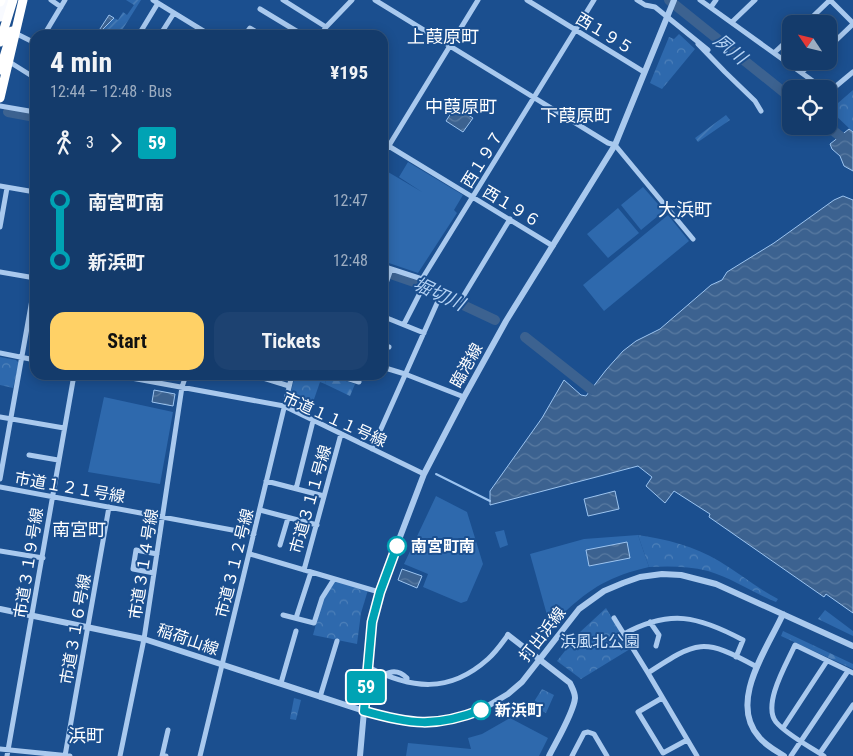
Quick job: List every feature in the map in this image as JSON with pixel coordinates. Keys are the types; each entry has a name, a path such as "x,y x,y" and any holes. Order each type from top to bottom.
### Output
{"highway":[{"path":"0,17 5,0"},
{"path":"0,42 13,0"},
{"path":"0,91 23,0"},
{"path":"0,70 23,0"},
{"path":"0,98 23,0"}],"street":[{"path":"51,0 61,6"},
{"path":"47,30 65,0"},
{"path":"283,0 326,27"},
{"path":"324,30 352,0"},
{"path":"375,0 534,99 614,145 693,239"},
{"path":"389,146 478,0"},
{"name":"西１９５","path":"526,0 535,2 644,72"},
{"name":"西１９７","path":"404,324 422,284 473,197 594,0"},
{"path":"637,0 647,2 667,15 755,101 760,111"},
{"name":"臨港線","path":"360,756 372,622 380,592 424,474 506,322 614,145 674,0"},
{"path":"700,0 713,4"},
{"path":"706,0 732,22 812,80"},
{"path":"732,22 755,0"},
{"path":"814,15 830,0 853,23 838,38"},
{"path":"142,30 156,2 202,30"},
{"path":"260,9 295,30"},
{"path":"163,30 174,13"},
{"path":"15,33 30,40"},
{"path":"698,44 708,50"},
{"path":"774,52 782,45"},
{"path":"8,61 30,75"},
{"path":"837,85 853,72"},
{"path":"0,106 30,111"},
{"name":"西１９６","path":"389,146 552,246"},
{"path":"0,186 30,191"},
{"path":"0,227 7,188"},
{"path":"461,300 510,220"},
{"path":"389,271 422,284"},
{"path":"0,272 30,277"},
{"path":"372,449 438,301"},
{"path":"0,479 3,450 30,317"},
{"path":"388,318 424,333"},
{"path":"0,354 30,359"},
{"path":"388,369 464,397"},
{"name":"市道３１９号線","path":"7,753 73,380"},
{"name":"市道１１１号線","path":"150,380 284,406 424,474"},
{"name":"市道３１４号線","path":"120,756 144,639 184,380"},
{"path":"270,380 289,386"},
{"name":"市道３１２号線","path":"200,756 291,380"},
{"path":"353,380 359,382"},
{"path":"0,417 64,428"},
{"path":"296,489 314,421"},
{"name":"市道３１１号線","path":"304,570 341,434"},
{"path":"29,454 58,460"},
{"path":"266,481 324,496"},
{"name":"市道１２１号線","path":"0,487 254,534"},
{"name":"市道３１６号線","path":"65,756 109,507"},
{"path":"260,510 317,525"},
{"path":"280,545 288,518"},
{"path":"154,573 133,569 136,550 158,554"},
{"path":"0,552 42,558"},
{"path":"250,554 380,592"},
{"path":"296,618 311,572"},
{"name":"打出浜線","path":"364,711 403,721 440,722 481,710 508,694 522,682 579,609 604,591 640,577 662,574 699,578 743,595 853,646"},
{"path":"283,615 314,623 322,598 334,579"},
{"name":"稲荷山線","path":"0,610 144,639 364,711"},
{"path":"783,614 757,667 746,700 749,720 758,737 784,756"},
{"path":"614,618 697,756"},
{"path":"624,634 659,619 677,618 710,624 743,640 736,657"},
{"path":"650,622 659,635 656,646"},
{"path":"281,683 296,631"},
{"path":"368,667 384,675 407,682 433,684 448,682 462,677 477,668 490,657 508,635 570,683 573,689 575,698 571,711 552,755"},
{"path":"320,697 337,641"},
{"path":"791,756 801,740 851,672 795,645 771,704 773,717 783,728 801,740 822,755 853,705"},
{"path":"648,673 676,654 690,648 710,646 757,667"},
{"path":"783,728 827,661"},
{"path":"662,698 638,712 663,753 687,740"},
{"path":"166,756 162,756 168,730"},
{"path":"572,756 584,733 588,732 594,734 606,756"},
{"path":"0,749 7,753 70,756"}],"green space":[{"path":"126,0 141,0 122,30 102,30 114,18 118,20 123,12 127,15 134,5"},
{"path":"679,34 695,49 662,89 650,83 669,37 674,39"},
{"path":"853,90 853,132 837,117 837,104"},
{"path":"726,115 730,120 698,142 695,138"},
{"path":"408,162 463,195 454,210 457,213 418,273 388,263 388,172 422,192 399,177"},
{"path":"643,187 664,211 641,230 621,205"},
{"path":"618,208 639,233 608,258 587,234"},
{"path":"668,215 689,241 604,311 583,285"},
{"path":"0,357 16,360 19,363 13,388 0,385"},
{"path":"294,380 326,380 325,384 320,382 312,405 290,396"},
{"path":"326,380 343,380 355,384 350,396 325,384"},
{"path":"104,397 173,412 160,484 88,472"},
{"path":"436,496 467,512 483,564 467,601 461,603 423,587 428,574 404,564"},
{"path":"504,530 508,545 500,548 495,532"},
{"path":"638,535 649,567 623,574 602,584 563,614 553,609 547,615 530,554 584,539"},
{"path":"638,535 669,541 700,551 778,599 776,602 708,571 693,568 649,567"},
{"path":"335,580 368,590 361,613 357,644 313,635 323,599"},
{"name":"浜風北公園","path":"606,608 630,649 581,679 557,661 579,633"},
{"path":"825,610 853,631 853,636 818,619"},
{"path":"783,631 853,664 853,669 781,636"},
{"path":"542,689 554,695 546,713 535,707 535,700"},
{"path":"294,698 301,700 296,720 290,719"},
{"path":"510,718 548,738 539,756 406,756 408,743 471,749 468,738 482,734"}],"water":[{"path":"109,15 114,18 102,30 99,30"},
{"path":"455,107 473,118 463,132 446,121"},
{"path":"849,129 853,132 853,171 844,166 840,156 832,149 830,144"},
{"path":"843,196 853,200 853,613 826,594 824,597 709,517 710,514 674,491 665,503 646,486 652,477 638,466 490,505 490,491 542,418 564,380 581,395 586,396 623,351 636,341 660,329 711,285 722,280 727,272 774,243 834,200"},
{"path":"154,390 175,394 173,406 152,402"},
{"path":"615,491 619,509 588,516 584,499"},
{"path":"627,542 630,558 589,566 586,550"},
{"path":"402,569 422,576 417,588 398,580"}],"waterway":[{"name":"夙川","path":"669,0 782,91"},
{"name":"堀切川","path":"8,112 30,116"},
{"name":"堀切川","path":"388,273 414,282 495,320"},
{"name":"堀切川","path":"525,337 592,390"},
{"path":"436,474 490,501"}],"bus line":[{"name":"59","path":"397,546 380,592 372,622 364,711 403,721 427,723 460,718 481,710"}],"place":[{"name":"南宮町南","path":"397,546"},
{"name":"新浜町","path":"481,710"}],"district":[{"name":"上葭原町","path":"443,37"},
{"name":"中葭原町","path":"461,107"},
{"name":"下葭原町","path":"576,116"},
{"name":"大浜町","path":"685,210"},
{"name":"南宮町","path":"79,530"},
{"name":"浜町","path":"86,736"}]}
